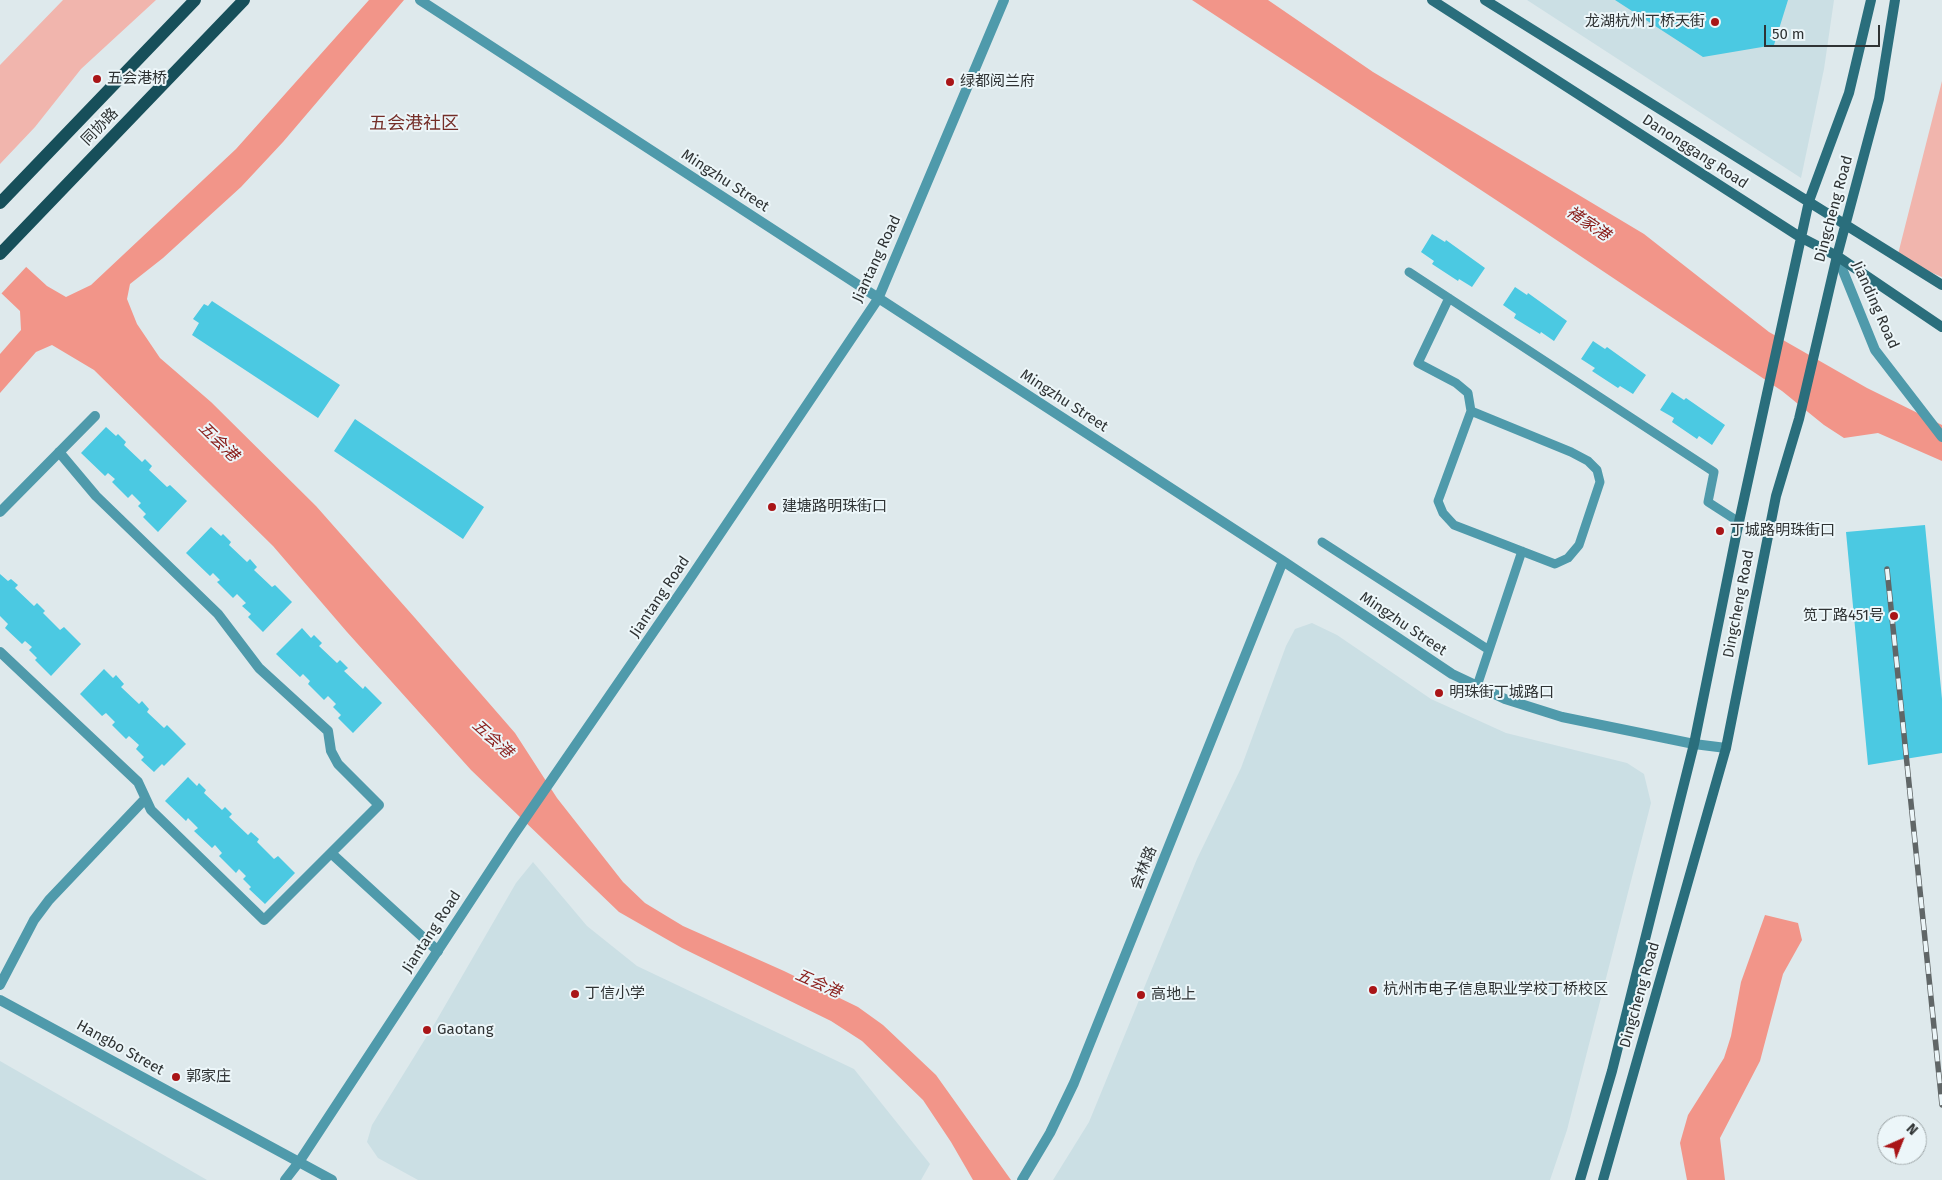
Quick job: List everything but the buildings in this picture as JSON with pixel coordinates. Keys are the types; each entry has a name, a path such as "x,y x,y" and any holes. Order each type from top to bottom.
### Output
{"main road":[{"name":"同协路","path":"0,203 195,0"},
{"name":"同协路","path":"0,254 244,0"},
{"name":"Danonggang Road","path":"1432,0 1800,237 1837,256 1942,327"},
{"name":"Danonggang Road","path":"1485,0 1942,285"},
{"name":"Dingcheng Road","path":"1580,1180 1612,1071 1694,744 1739,522 1808,201 1849,93 1871,0"},
{"name":"Dingcheng Road","path":"1603,1180 1726,748 1776,496 1799,419 1837,256 1879,100 1895,0"}],"street":[{"name":"Mingzhu Street","path":"420,0 1282,561 1452,674 1505,699 1562,717 1694,744 1726,748"},
{"name":"Jiantang Road","path":"285,1180 299,1162 513,836 878,299 1004,0"},
{"name":"Jianding Road","path":"1837,256 1875,350 1942,437"},
{"path":"1942,327 1942,337"},
{"path":"0,512 95,416"},
{"path":"0,652 138,782 150,810 264,920 379,805 338,764 331,751 328,731 259,668 218,614 96,496 59,452"},
{"name":"会林路","path":"1022,1180 1050,1133 1074,1083 1282,561"},
{"path":"0,986 34,920 49,900 145,798"},
{"path":"332,854 438,951"},
{"name":"Hangbo Street","path":"0,1000 332,1180"}],"lane":[{"path":"1409,272 1714,472 1708,502 1739,522"},
{"path":"1449,298 1418,364 1456,383 1468,393 1471,411 1438,501 1443,513 1454,525 1555,564 1568,558 1579,545 1600,482 1597,470 1588,461 1571,452 1471,411"},
{"path":"1322,542 1489,650"},
{"path":"1477,686 1522,551"}],"shaded area":[{"path":"63,0 156,0 81,69 35,127 0,164 0,65"},
{"name":"龙湖杭州丁桥天街","path":"1527,0 1834,0 1824,69 1801,178"},
{"path":"1942,81 1942,277 1897,258"},
{"name":"杭州市电子信息职业学校丁桥校区","path":"1312,623 1337,635 1431,699 1506,733 1627,763 1644,774 1651,803 1567,1130 1550,1180 1053,1180 1089,1122 1197,859 1241,768 1286,646 1295,629"},
{"name":"丁信小学","path":"533,862 587,926 637,966 854,1069 930,1164 921,1180 418,1180 378,1158 367,1142 372,1125 435,1023 516,883"},
{"path":"0,1061 207,1180 0,1180"}],"water":[{"name":"五会港","path":"369,0 404,0 283,142 241,187 163,258 130,284 127,299 137,324 160,358 211,402 316,506 415,618 515,733 557,798 623,882 645,903 683,926 784,971 858,1007 883,1025 936,1075 1011,1180 973,1180 923,1100 862,1041 831,1021 682,948 619,912 471,770 347,632 273,546 94,370 52,345 36,352 0,393 0,354 21,330 20,311 0,292 0,243 47,286 66,297 91,285 236,149"},
{"name":"褚家港","path":"1192,0 1268,0 1373,72 1644,234 1769,332 1867,388 1942,425 1942,461 1878,433 1844,438 1824,425 1782,391"},
{"path":"1765,915 1798,923 1802,940 1783,974 1760,1061 1720,1138 1725,1180 1687,1180 1680,1143 1688,1115 1724,1058 1731,1036 1741,982"}],"pier":[{"path":"0,240 28,265 0,295"}],"railway":[{"path":"1887,569 1942,1105"}],"place":[{"name":"龙湖杭州丁桥天街","path":"1715,22"},
{"name":"五会港桥","path":"97,79"},
{"name":"绿都阅兰府","path":"950,82"},
{"name":"建塘路明珠街口","path":"772,507"},
{"name":"丁城路明珠街口","path":"1720,531"},
{"name":"笕丁路451号","path":"1894,616"},
{"name":"明珠街丁城路口","path":"1439,693"},
{"name":"杭州市电子信息职业学校丁桥校区","path":"1373,990"},
{"name":"丁信小学","path":"575,994"},
{"name":"高地上","path":"1141,995"},
{"name":"Gaotang","path":"427,1030"},
{"name":"郭家庄","path":"176,1077"}],"district":[{"name":"五会港社区","path":"414,124"}]}
